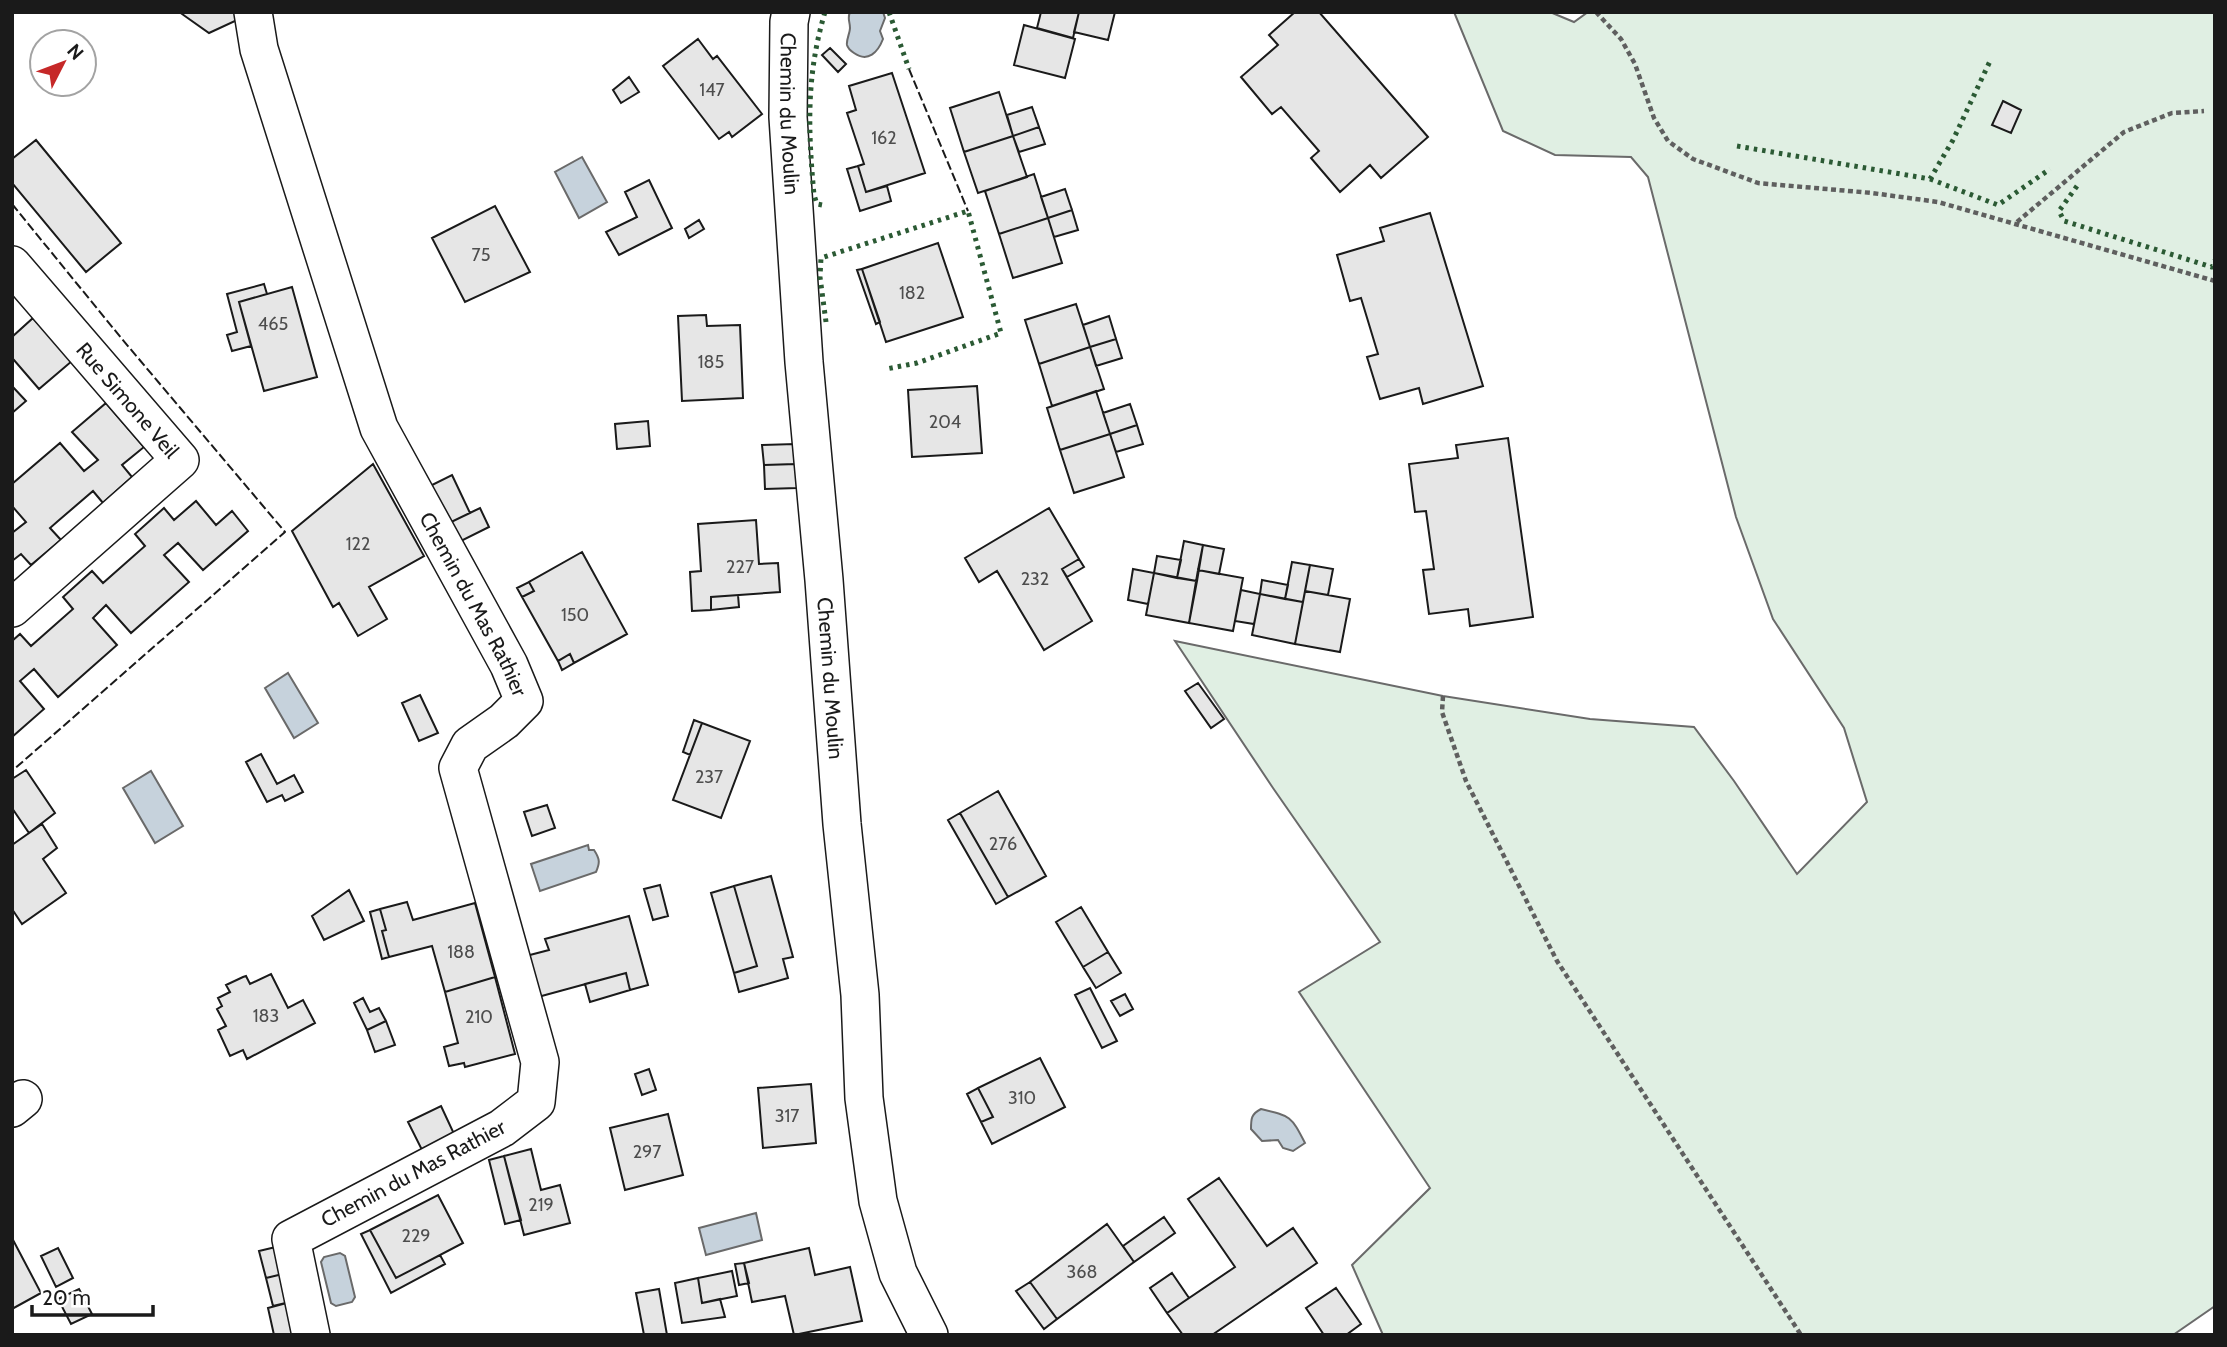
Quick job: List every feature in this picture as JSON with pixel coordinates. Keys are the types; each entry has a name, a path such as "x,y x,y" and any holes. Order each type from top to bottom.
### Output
{"street":[{"name":"Chemin du Mas Rathier","path":"253,12 259,49 379,428 509,665 524,701 505,722 470,746 458,768 540,1062 536,1102 502,1128 291,1239 311,1335"},
{"name":"Chemin du Moulin","path":"791,12 788,117 803,348 842,824 860,995 864,1098 878,1201 915,1328"},
{"name":"Rue Simone Veil","path":"12,608 180,460 16,276"}],"path":[{"path":"1596,12 1621,39 1654,118 1668,141 1693,159 1758,183 1938,202 2215,281"},
{"path":"2016,223 2124,132 2172,113 2204,111"},
{"path":"1443,695 1442,712 1466,781 1557,961 1801,1335"}],"green space":[{"path":"1454,12 1550,12 1574,22 1588,12 2215,12 2215,1306 2173,1335 1383,1335 1352,1265 1430,1188 1299,992 1380,942 1175,641 1443,696 1590,719 1694,727 1797,874 1867,802 1844,728 1773,619 1736,517 1648,177 1631,157 1555,155 1503,131"}],"shaded area":[{"path":"850,12 883,12 885,18 880,31 883,39 872,55 859,56 848,48"},
{"path":"582,157 607,202 579,218 555,172"},
{"path":"288,673 318,723 294,738 265,688"},
{"path":"151,771 183,826 155,843 123,788"},
{"path":"588,845 598,859 596,872 540,891 531,864"},
{"path":"1261,1109 1289,1118 1305,1143 1293,1151 1283,1148 1278,1140 1262,1141 1251,1129 1252,1117"},
{"path":"756,1213 762,1240 706,1255 699,1228"},
{"path":"340,1253 345,1256 355,1297 352,1302 336,1306 331,1303 321,1262 324,1257"}],"building":[{"path":"247,12 248,15 209,33 182,14"},
{"path":"1041,12 1079,12 1073,38 1037,28"},
{"path":"1079,12 1115,12 1108,40 1074,32"},
{"path":"1295,12 1319,12 1428,137 1381,178 1370,165 1340,192 1311,158 1319,151 1281,107 1272,114 1241,77 1278,45 1269,35"},
{"path":"1024,25 1075,39 1065,78 1014,65"},
{"path":"698,39 713,59 717,56 762,114 732,137 729,132 719,139 663,66"},
{"path":"830,48 846,64 838,72 822,55"},
{"path":"892,73 925,173 866,192 858,166 864,164 847,113 856,110 849,86"},
{"path":"629,77 639,92 621,103 613,90"},
{"path":"999,92 1013,136 964,152 950,108"},
{"path":"2003,101 2021,110 2011,133 1992,125"},
{"path":"1032,107 1039,127 1013,136 1007,115"},
{"path":"1039,127 1045,144 1019,152 1013,136"},
{"path":"1013,136 1027,177 978,193 964,152"},
{"path":"36,140 121,243 86,272 12,183 12,159"},
{"path":"858,166 866,192 887,186 891,201 860,211 847,169"},
{"path":"1034,174 1048,218 999,234 985,191"},
{"path":"649,180 672,228 619,255 606,232 637,217 625,192"},
{"path":"1065,189 1072,210 1048,218 1041,197"},
{"path":"495,206 530,272 465,302 432,238"},
{"path":"1072,210 1078,230 1054,237 1048,218"},
{"path":"1430,213 1483,386 1423,404 1419,388 1380,399 1367,357 1378,354 1361,298 1350,301 1337,255 1384,241 1380,228"},
{"path":"1048,218 1062,263 1013,278 999,234"},
{"path":"699,220 704,229 689,238 685,229"},
{"path":"938,243 963,317 886,342 862,269"},
{"path":"862,269 880,322 876,324 857,270"},
{"path":"264,284 267,294 239,302 251,346 232,351 227,335 237,332 227,294"},
{"path":"292,287 317,377 264,391 239,302"},
{"path":"1076,304 1090,347 1039,364 1025,320"},
{"path":"706,315 707,326 740,325 743,398 682,401 678,316"},
{"path":"1109,316 1116,339 1090,347 1083,325"},
{"path":"33,318 72,361 39,389 14,360 12,361 12,337"},
{"path":"1116,339 1122,358 1096,366 1090,347"},
{"path":"1090,347 1104,389 1052,406 1039,364"},
{"path":"12,386 26,401 12,413"},
{"path":"977,386 982,453 912,457 908,390"},
{"path":"1096,391 1110,434 1060,450 1047,408"},
{"path":"106,403 144,447 122,465 132,477 103,503 93,491 58,521 50,528 61,540 31,565 21,554 12,561 12,533 26,522 12,506 12,484 60,443 84,471 98,460 72,432"},
{"path":"1130,404 1137,425 1110,434 1103,413"},
{"path":"648,421 650,446 617,449 615,424"},
{"path":"1137,425 1143,444 1116,452 1110,434"},
{"path":"1110,434 1124,477 1074,493 1060,450"},
{"path":"1508,438 1533,617 1470,626 1468,609 1429,614 1423,570 1434,569 1426,511 1415,512 1409,464 1458,458 1456,445"},
{"path":"795,444 795,464 764,465 762,445"},
{"path":"373,464 424,556 369,587 387,619 358,636 339,603 333,607 292,531"},
{"path":"797,464 797,488 765,489 764,465"},
{"path":"452,475 470,513 447,524 428,487"},
{"path":"196,501 216,525 232,511 248,531 203,570 178,543 164,555 189,582 131,633 106,605 93,618 117,645 58,697 34,669 20,681 44,709 12,737 12,641 20,634 31,646 73,609 63,597 92,571 103,583 145,546 135,534 164,508 174,520"},
{"path":"480,508 489,527 457,543 447,524"},
{"path":"1049,508 1079,559 1062,569 1092,621 1044,650 997,571 979,582 965,558"},
{"path":"756,520 759,564 778,563 780,592 711,597 711,610 692,611 690,572 701,571 698,524"},
{"path":"1184,541 1203,545 1197,581 1177,578"},
{"path":"1203,545 1224,549 1219,574 1198,570"},
{"path":"582,552 627,634 574,663 570,654 558,661 522,597 534,591 529,582"},
{"path":"1157,556 1181,560 1177,578 1154,573"},
{"path":"1079,559 1084,567 1067,577 1062,569"},
{"path":"1292,562 1310,565 1303,602 1285,599"},
{"path":"1310,565 1333,569 1328,595 1305,591"},
{"path":"1133,569 1154,573 1148,604 1128,600"},
{"path":"1198,570 1243,578 1233,631 1189,623"},
{"path":"1154,573 1197,581 1189,623 1146,615"},
{"path":"1262,580 1288,585 1285,599 1260,594"},
{"path":"529,582 534,591 522,597 517,588"},
{"path":"1241,590 1260,594 1254,624 1235,621"},
{"path":"1305,591 1350,599 1340,652 1295,644"},
{"path":"1260,594 1303,602 1295,644 1252,635"},
{"path":"738,595 739,607 711,610 711,597"},
{"path":"570,654 574,663 562,670 558,661"},
{"path":"1198,683 1224,719 1211,728 1185,691"},
{"path":"420,695 438,733 419,741 402,703"},
{"path":"694,720 702,723 690,755 683,752"},
{"path":"702,723 750,741 721,818 673,800"},
{"path":"261,754 277,784 294,775 303,792 285,801 282,795 267,802 246,762"},
{"path":"26,770 55,813 29,833 12,808 12,779"},
{"path":"998,791 1046,876 1008,897 960,813"},
{"path":"547,805 555,828 532,836 524,812"},
{"path":"960,813 1008,897 996,904 948,820"},
{"path":"42,824 57,848 43,859 66,893 22,924 12,909 12,845"},
{"path":"771,876 793,957 783,959 788,978 739,992 734,973 757,966 734,886"},
{"path":"660,885 668,916 653,920 644,889"},
{"path":"734,886 757,966 734,973 711,893"},
{"path":"349,890 364,921 324,940 312,916"},
{"path":"407,902 413,920 475,903 495,977 445,992 432,946 389,957 380,909"},
{"path":"1081,907 1108,952 1083,967 1056,922"},
{"path":"380,909 389,957 382,959 370,912"},
{"path":"629,916 648,985 630,990 626,973 538,997 526,956 549,950 545,939"},
{"path":"1108,952 1121,973 1096,988 1083,967"},
{"path":"626,973 630,990 590,1002 585,984"},
{"path":"271,974 288,1008 303,1000 315,1023 247,1059 243,1050 230,1056 218,1030 226,1026 217,1009 222,1006 218,998 230,992 226,985 243,977 246,976 250,984"},
{"path":"495,977 515,1054 465,1067 464,1063 449,1066 444,1047 458,1043 445,992"},
{"path":"1090,988 1117,1041 1102,1048 1075,995"},
{"path":"1125,994 1133,1009 1120,1016 1111,1001"},
{"path":"363,998 370,1012 379,1008 386,1021 367,1030 354,1003"},
{"path":"386,1021 395,1045 375,1052 367,1030"},
{"path":"1040,1058 1065,1107 992,1144 981,1122 993,1117 978,1088"},
{"path":"649,1069 656,1090 642,1095 635,1074"},
{"path":"811,1084 816,1143 763,1148 758,1088"},
{"path":"978,1088 993,1117 981,1122 967,1094"},
{"path":"441,1106 455,1136 423,1152 408,1122"},
{"path":"668,1114 683,1175 625,1190 610,1128"},
{"path":"531,1149 541,1190 560,1185 570,1223 524,1235 504,1156"},
{"path":"504,1156 521,1220 505,1224 489,1160"},
{"path":"1219,1178 1267,1246 1293,1228 1317,1263 1212,1335 1183,1335 1167,1313 1235,1267 1188,1199"},
{"path":"438,1195 463,1243 396,1278 370,1230"},
{"path":"1164,1217 1175,1233 1134,1262 1123,1246"},
{"path":"1107,1224 1134,1262 1057,1319 1030,1282"},
{"path":"370,1230 396,1278 440,1255 445,1264 391,1293 361,1234"},
{"path":"12,1238 41,1293 12,1309"},
{"path":"280,1246 287,1273 266,1278 259,1251"},
{"path":"58,1248 73,1278 56,1287 41,1256"},
{"path":"809,1248 815,1275 850,1267 862,1321 794,1335 785,1296 752,1302 744,1263"},
{"path":"744,1263 749,1283 739,1285 735,1264"},
{"path":"732,1271 737,1296 702,1303 698,1278"},
{"path":"287,1273 294,1301 273,1306 266,1278"},
{"path":"1172,1273 1189,1298 1167,1313 1150,1288"},
{"path":"698,1278 702,1303 720,1299 725,1317 682,1323 675,1283"},
{"path":"1030,1282 1057,1319 1044,1329 1016,1291"},
{"path":"1336,1288 1361,1324 1346,1335 1324,1335 1306,1308"},
{"path":"79,1289 92,1314 71,1324 58,1299"},
{"path":"659,1289 667,1335 644,1335 636,1293"},
{"path":"294,1301 302,1335 274,1335 268,1308"}],"hedge":[{"path":"822,205 817,204 814,195 810,103 814,58 825,12"},
{"path":"889,12 909,69"},
{"path":"1737,146 1930,179 1953,140 1991,59"},
{"path":"1930,179 1998,205 2050,169"},
{"path":"2077,186 2059,211 2064,221 2212,267 2215,260"},
{"path":"826,322 820,277 821,258 968,211 1001,333 917,363 886,369"}],"fence":[{"path":"909,69 968,211"},
{"path":"12,204 285,532 12,771"}]}
